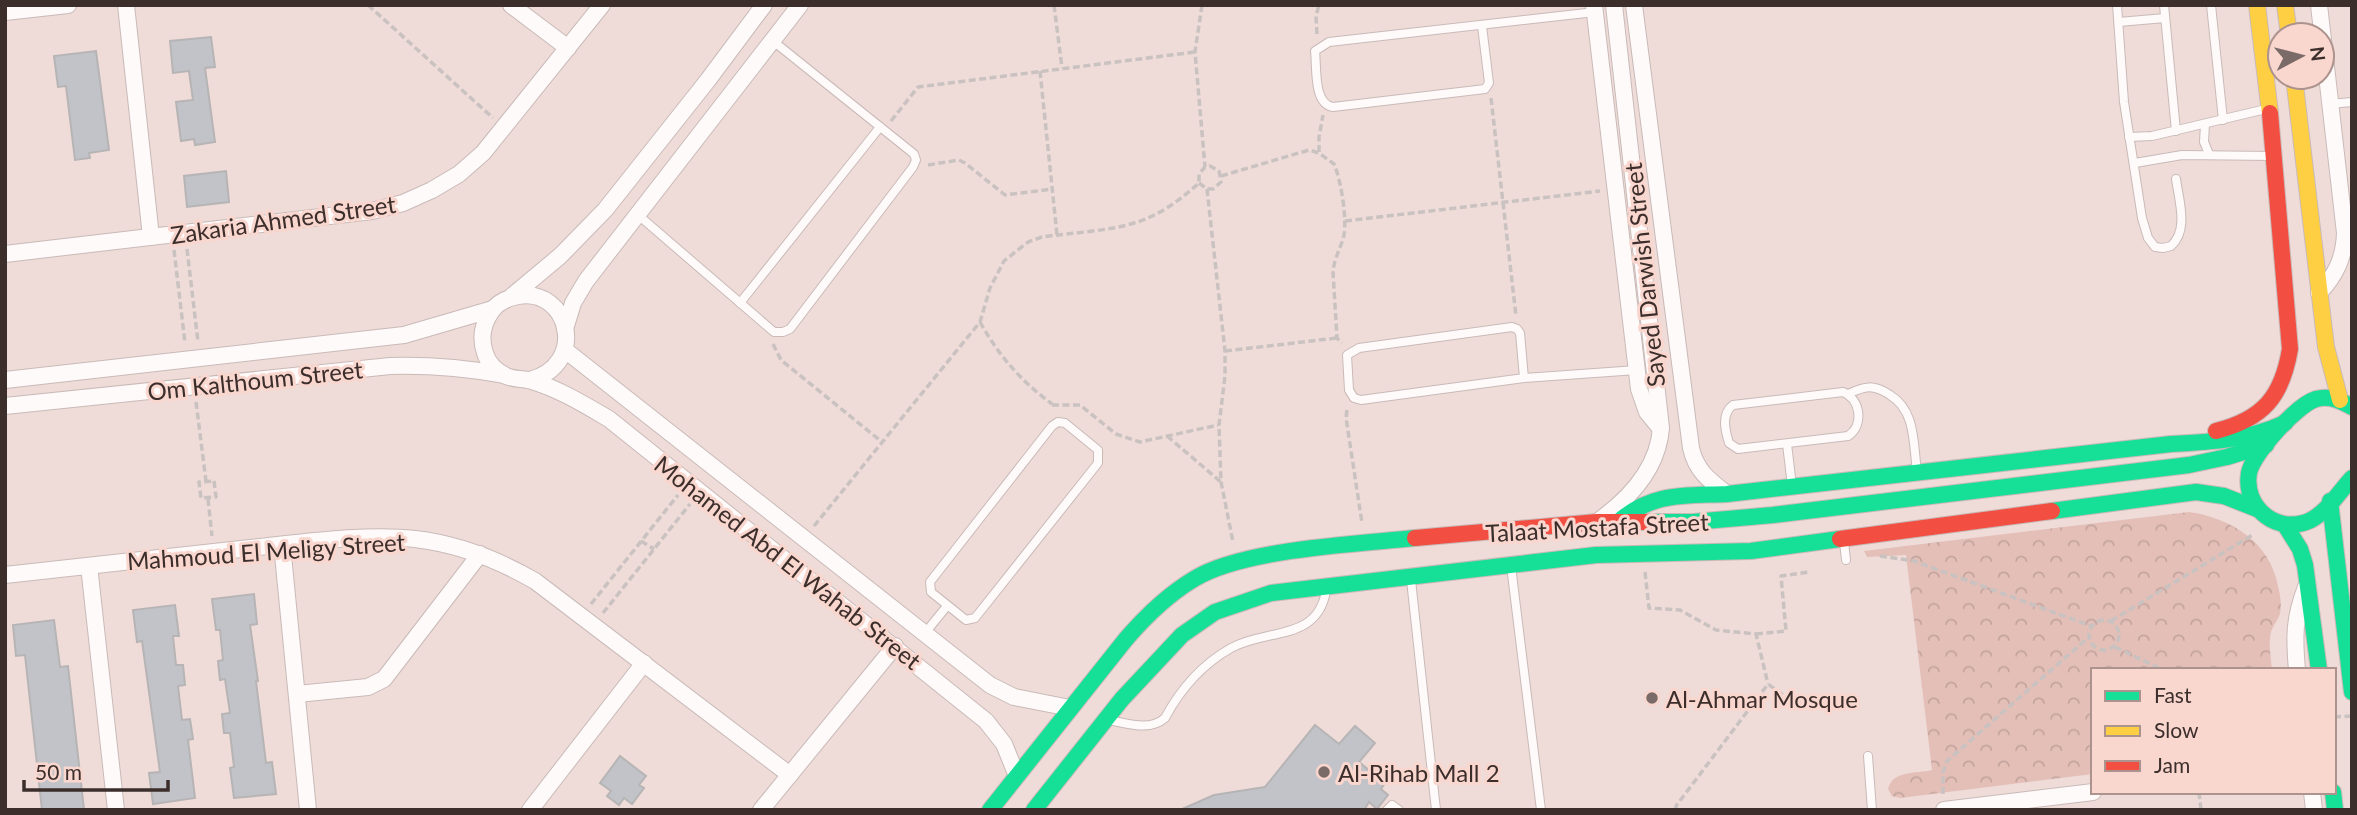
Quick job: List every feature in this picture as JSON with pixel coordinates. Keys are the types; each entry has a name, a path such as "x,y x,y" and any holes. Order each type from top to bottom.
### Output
{"street":[{"path":"5,12 68,5"},
{"path":"126,5 151,237"},
{"path":"510,5 568,48"},
{"name":"Zakaria Ahmed Street","path":"5,254 372,211 403,203 459,174 483,153 505,129 602,5"},
{"path":"510,298 534,296 555,308 562,318 565,350 552,370 541,377 517,380 494,368 482,345 486,319 493,309 560,256 605,210 764,5"},
{"path":"565,329 573,303 586,281 800,5"},
{"name":"Sayed Darwish Street","path":"1597,522 1625,500 1641,479 1660,443 1661,428 1614,5"},
{"name":"Sayed Darwish Street","path":"1634,5 1691,448 1693,458 1703,475 1727,494"},
{"path":"2171,444 2245,423 2269,404 2284,379 2290,349 2275,156 2257,5"},
{"path":"2319,5 2345,246 2337,270 2319,293"},
{"path":"1595,9 1642,401 1647,412 1661,428"},
{"path":"2296,91 2329,362 2346,404"},
{"name":"Om Kalthoum Street","path":"5,380 404,335 493,309"},
{"name":"Mohamed Abd El Wahab Street","path":"565,350 990,685 1014,697 1070,708"},
{"name":"Om Kalthoum Street","path":"5,406 390,366 467,368 505,376"},
{"name":"Mohamed Abd El Wahab Street","path":"530,380 609,419 895,646 986,721 1004,744 1017,776"},
{"path":"2257,509 2248,491 2249,471 2266,445 2303,404 2321,398 2346,404"},
{"path":"1618,522 1633,508 1653,499 1679,495 1727,494 2171,444 2236,441 2270,431 2286,423"},
{"name":"Talaat Mostafa Street","path":"990,810 1143,621 1195,578 1237,561 1362,558 1597,522 1693,522 1786,514 2189,465 2266,445"},
{"path":"2279,524 2306,522 2316,517 2352,478"},
{"name":"Talaat Mostafa Street","path":"1362,558 1410,576 1643,552 1751,551 2196,492 2224,496 2257,509 2279,524"},
{"path":"2330,501 2352,691"},
{"path":"2279,524 2300,549 2308,582 2319,668"},
{"name":"Mahmoud El Meligy Street","path":"5,575 378,537 412,538 446,544 480,554 535,581 790,775"},
{"path":"282,545 308,810"},
{"path":"297,694 368,687 384,679 480,554"},
{"name":"Talaat Mostafa Street","path":"1034,810 1132,685 1195,624 1236,602 1271,593 1326,586 1362,558"},
{"path":"89,565 116,810"},
{"path":"2297,668 2295,620 2308,582"},
{"path":"761,810 895,646"},
{"path":"530,810 644,663"},
{"path":"1944,810 2091,792"}],"lane":[{"path":"2117,5 2129,137 2142,218 2148,239 2155,247 2171,246 2180,233 2182,223 2176,179"},
{"path":"2164,5 2176,131"},
{"path":"2211,5 2223,120"},
{"path":"1482,26 1489,83 1485,89 1333,107 1326,106 1320,100 1315,51 1329,42 1482,26 1595,9"},
{"path":"2119,22 2165,18"},
{"path":"637,214 774,332 790,329 916,160 914,154 773,41"},
{"path":"2330,104 2352,102"},
{"path":"2129,137 2152,136 2269,108"},
{"path":"2205,124 2204,142 2209,154"},
{"path":"740,303 882,128"},
{"path":"2135,163 2182,155 2275,156"},
{"path":"1524,378 1520,333 1517,329 1498,329 1352,350 1347,355 1349,390 1354,398 1361,400 1524,378 1638,370"},
{"path":"1848,394 1856,403 1858,424 1853,433 1843,437 1738,449 1733,447 1728,438 1726,413 1729,408 1739,404 1848,394 1863,387 1874,386 1903,405 1911,423 1918,474"},
{"path":"1058,422 1065,423 1098,450 1098,463 975,618 966,620 947,606 931,592 930,582 1052,426 1058,422"},
{"path":"1787,444 1792,487"},
{"path":"1844,540 1846,560"},
{"path":"1511,564 1541,810"},
{"path":"1410,576 1436,810"},
{"path":"1105,719 1148,726 1160,722 1186,684 1216,657 1254,639 1291,632 1307,624 1324,603 1326,586"},
{"path":"925,633 947,606"},
{"path":"1868,757 1872,810"},
{"path":"1387,810 1392,805 1399,810"}],"path":[{"path":"368,5 505,129"},
{"path":"1054,5 1062,68"},
{"path":"1199,183 1199,174 1205,167 1195,52 1202,5"},
{"path":"1319,5 1315,26 1322,46"},
{"path":"882,128 918,87 1195,52"},
{"path":"1040,71 1057,235"},
{"path":"1485,89 1493,106 1517,329"},
{"path":"1319,153 1319,137 1326,106"},
{"path":"1221,176 1309,150 1319,153 1328,157 1336,169 1345,221 1333,272 1337,338 1226,351"},
{"path":"913,167 959,160 1005,195 1053,189"},
{"path":"1205,167 1215,167 1221,176"},
{"path":"1207,189 1217,186 1221,176"},
{"path":"1199,183 1207,189 1226,351 1219,425 1221,482 1237,561"},
{"path":"804,538 980,322 990,288 1004,261 1028,242 1133,224 1168,207 1199,183"},
{"path":"1345,221 1616,189"},
{"path":"179,234 193,359"},
{"path":"179,234 193,359"},
{"path":"980,322 994,346 1030,388 1052,405 1080,405 1116,434 1140,442 1219,425"},
{"path":"774,332 775,351 781,360 882,442"},
{"path":"194,386 206,481"},
{"path":"1354,398 1348,406 1346,418 1362,558"},
{"path":"1167,436 1221,482"},
{"path":"199,482 215,482 216,497 208,498 201,498 199,482"},
{"path":"588,621 641,541 694,487"},
{"path":"588,621 654,549 694,487"},
{"path":"208,498 214,552"},
{"path":"2111,621 2118,628 2120,638 2115,647 2107,651 2099,650 2092,645 2089,637 2091,626 2097,621 2111,621 2279,524"},
{"path":"641,541 654,549"},
{"path":"1643,552 1649,608 1680,610 1716,630 1756,634 1786,631 1781,576 1809,572"},
{"path":"1878,556 1914,561 2091,626"},
{"path":"1756,634 1768,684 1794,703 1825,701"},
{"path":"1944,810 1942,782 1947,761 2089,637"},
{"path":"2115,647 2159,668"},
{"path":"1676,810 1676,806 1768,684"}],"green space":[{"path":"2189,512 2205,515 2234,526 2246,535 2267,557 2274,570 2281,610 2270,637 2272,668 2091,668 2091,774 1900,798 1892,796 1888,789 1895,779 1906,774 1932,770 1906,555 1867,557 1864,551"}],"building":[{"path":"211,37 215,67 205,68 215,142 195,145 194,139 181,141 176,102 193,100 189,71 173,73 170,41"},
{"path":"96,51 109,150 89,153 90,158 75,160 66,86 58,87 54,56"},
{"path":"226,171 229,202 187,207 184,176"},
{"path":"254,594 257,624 250,625 256,681 266,763 272,762 276,794 234,798 230,768 234,767 230,733 224,733 222,714 230,713 225,679 220,680 218,661 223,660 220,630 216,630 212,599"},
{"path":"175,605 179,636 173,636 176,665 183,665 185,685 178,686 182,720 190,719 193,739 188,740 195,798 153,804 149,773 160,772 142,641 137,642 133,610"},
{"path":"54,620 60,667 68,666 84,810 42,810 25,655 16,656 13,625"},
{"name":"Al-Rihab Mall 2","path":"1315,725 1339,744 1355,726 1375,743 1359,762 1385,783 1381,789 1388,795 1377,809 1369,802 1364,810 1180,810 1214,795 1265,787"},
{"path":"620,756 646,776 639,785 644,788 632,804 624,798 619,805 607,796 611,791 600,783"}],"traffic: fast":[{"path":"2352,407 2335,399 2321,398 2298,410 2258,454 2249,473 2249,486 2257,507 2265,516 2287,524 2299,524 2323,512 2352,478"},
{"path":"1618,522 1643,505 1656,500 2215,441 2243,437 2285,423"},
{"path":"1649,522 1693,522 1773,515 2189,465 2266,445"},
{"path":"2052,511 2196,492 2224,496 2257,509"},
{"path":"2330,501 2352,692"},
{"path":"2285,525 2300,549 2305,565 2319,668"},
{"path":"990,810 1141,622 1194,579 1215,569 1270,554 1415,538"},
{"path":"1034,810 1122,699 1182,635 1215,612 1271,593 1596,555 1751,551 1840,539"},
{"path":"2333,794 2335,810"}],"traffic: slow":[{"path":"2257,5 2270,113"},
{"path":"2285,5 2287,21"},
{"path":"2296,91 2326,347 2340,400"}],"traffic: jam":[{"path":"2216,431 2246,420 2268,403 2282,380 2290,349 2270,113"},
{"path":"1840,539 2052,511"},
{"path":"1415,538 1597,522 1649,522"}],"place":[{"name":"Al-Ahmar Mosque","path":"1652,698"},
{"name":"Al-Rihab Mall 2","path":"1324,772"}]}
